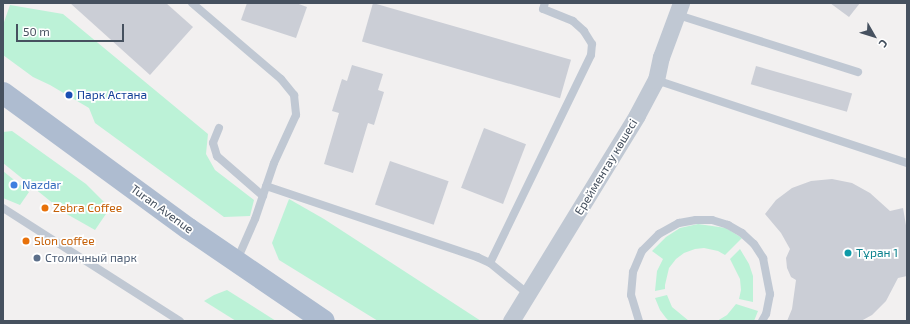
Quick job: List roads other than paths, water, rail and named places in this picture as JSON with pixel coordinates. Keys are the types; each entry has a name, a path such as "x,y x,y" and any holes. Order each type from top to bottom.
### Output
{"main road":[{"name":"Turan Avenue","path":"3,94 189,229 324,321"}],"street":[{"name":"Ерейментау көшесі","path":"511,321 637,115 656,80 661,57 679,9"}],"lane":[{"path":"192,3 281,79 294,95 296,115 274,163 255,219 236,261"},
{"path":"490,263 591,55 592,44 584,30 573,21 543,9 545,3"},
{"path":"679,9 858,72"},
{"path":"656,80 907,163"},
{"path":"219,128 213,143 217,156 263,196"},
{"path":"266,186 477,257 490,263 528,294"},
{"path":"3,208 180,321"},
{"path":"639,321 631,296 633,272 642,251 658,234 679,223 696,220 712,220 728,225 742,233 750,240 763,258 770,294 766,314 762,321"}],"place":[{"name":"Парк Астана","path":"69,95"},
{"name":"Nazdar","path":"14,185"},
{"name":"Zebra Coffee","path":"45,208"},
{"name":"Slon coffee","path":"26,241"},
{"name":"Тұран 1","path":"848,253"},
{"name":"Столичный парк","path":"37,258"}]}
